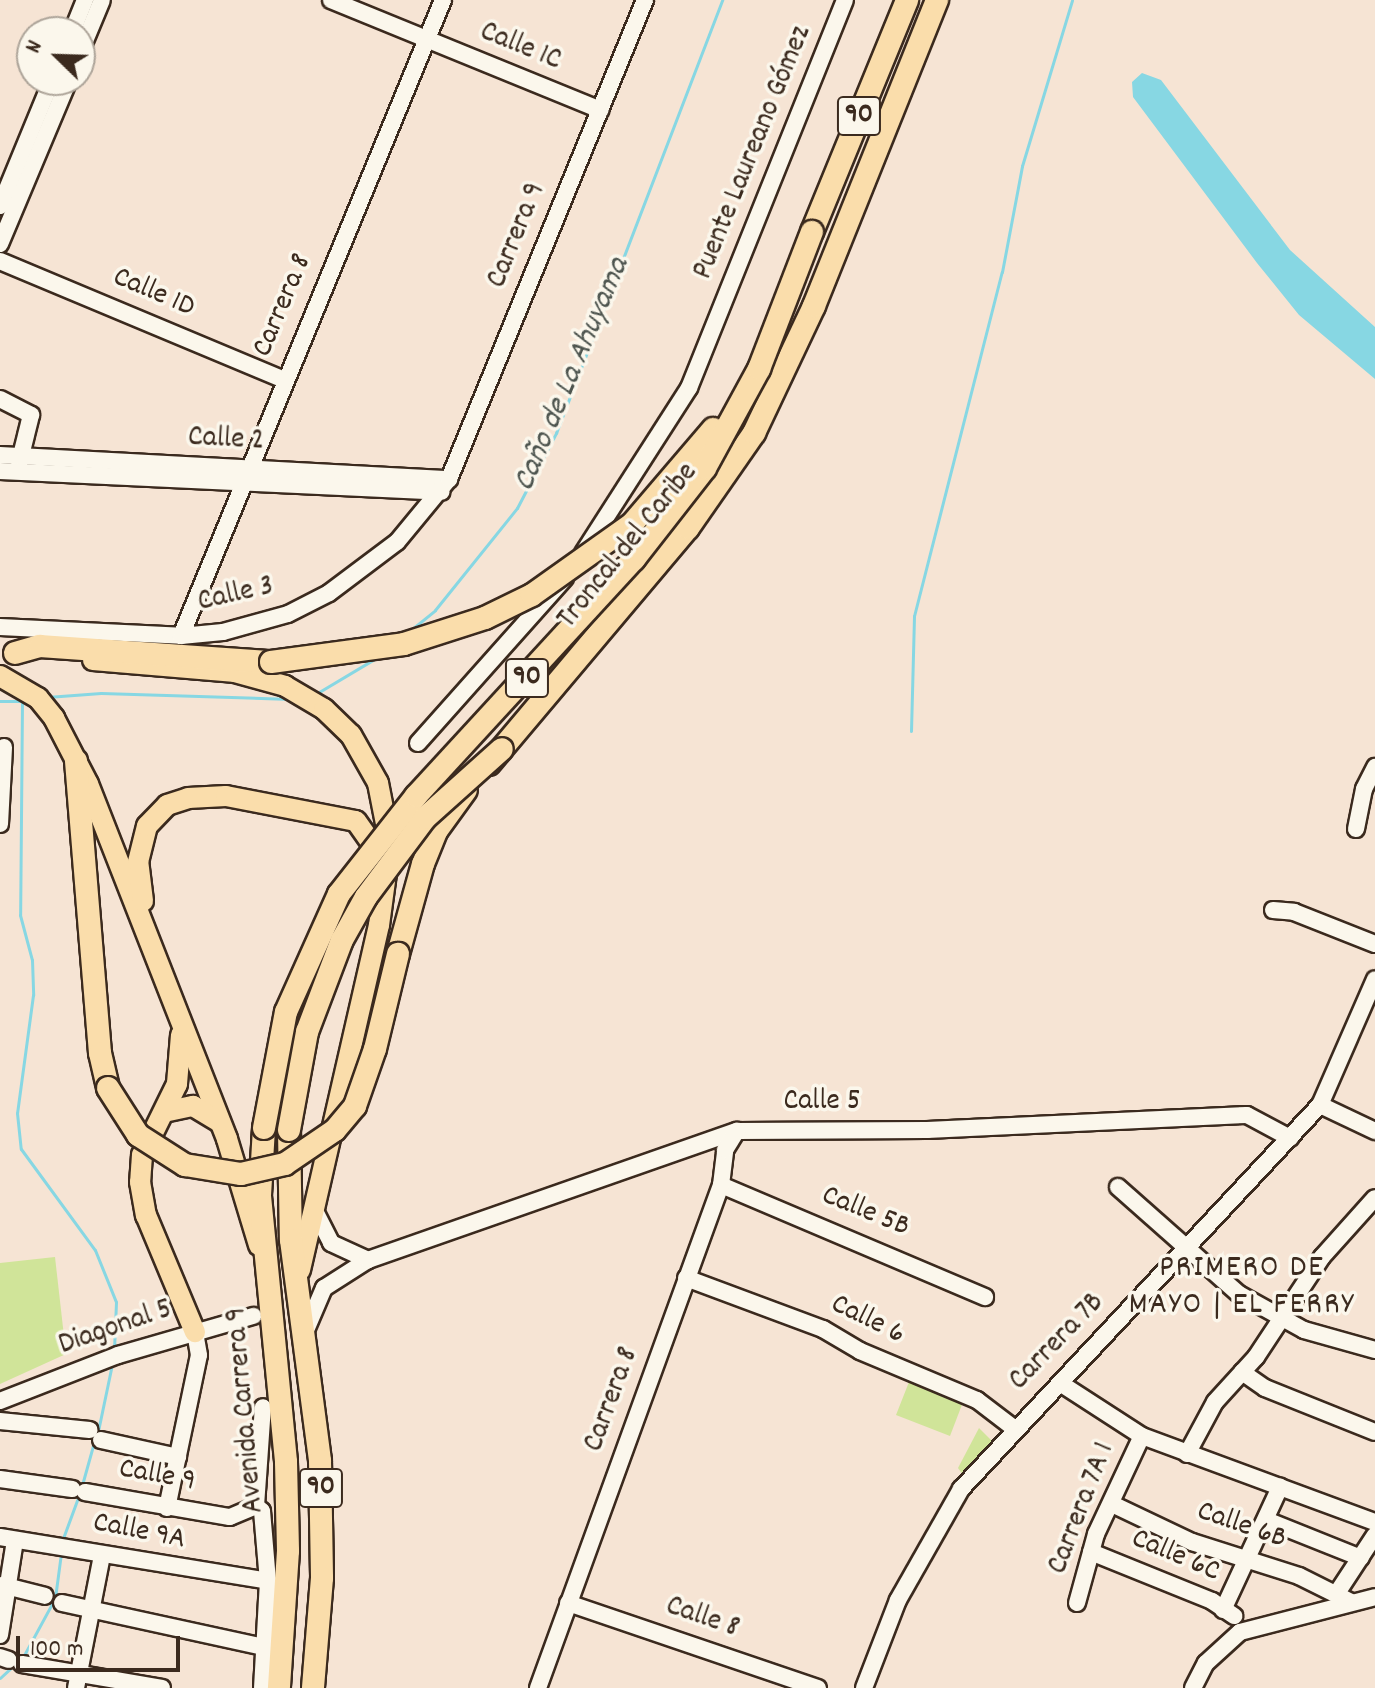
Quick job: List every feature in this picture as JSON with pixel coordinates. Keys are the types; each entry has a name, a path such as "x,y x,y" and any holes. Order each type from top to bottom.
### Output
{"highway":[{"name":"Troncal del Caribe","path":"264,1128 286,1012 339,894 416,796 634,559 705,468 759,369 907,0"},
{"name":"Troncal del Caribe","path":"289,1130 310,1021 342,940 366,897 425,818 502,749 688,528 754,433 814,306 937,0"},
{"path":"8,652 40,646 271,662 376,650 458,628 532,595 612,542 669,486 721,417 812,232"},
{"path":"76,761 100,1053 108,1088 121,1113 149,1144 185,1165 212,1172 271,1169 335,1130 355,1106 367,1079 423,864 437,830 502,749"},
{"name":"Avenida Carrera 9","path":"264,1128 260,1196 286,1462 288,1551 279,1688"},
{"name":"Avenida Carrera 9","path":"289,1130 290,1226 306,1330 322,1524 313,1688"}],"main road":[{"path":"8,652 235,672 285,686 324,709 351,735 370,762 385,811 390,844 379,925 315,1191 298,1290"},
{"path":"8,680 46,708 76,761 219,1122 259,1242 267,1292"},
{"path":"146,932 139,847 157,815 167,805 188,798 226,796 356,821 367,830 386,869"},
{"path":"181,1024 177,1084 142,1155 140,1182 146,1215 195,1332"},
{"path":"164,1112 193,1106 219,1122"}],"street":[{"name":"Calle 1C","path":"331,0 600,110"},
{"name":"Carrera 8","path":"181,636 243,477 443,0"},
{"name":"Carrera 9","path":"446,486 645,0"},
{"name":"Puente Laureano Gómez","path":"422,740 561,583 659,442 689,388 845,0"},
{"path":"0,206 45,96"},
{"path":"0,244 62,96"},
{"name":"Calle 1D","path":"0,261 284,380"},
{"path":"0,399 31,415 19,464"},
{"name":"Calle 2","path":"0,455 19,464 446,486"},
{"name":"Calle 2","path":"0,471 19,464"},
{"name":"Calle 3","path":"0,627 181,636 223,632 288,614 329,593 397,542 446,486"},
{"path":"0,823 4,747"},
{"path":"1356,829 1373,775"},
{"path":"1273,910 1294,912 1375,944"},
{"name":"Carrera 7B","path":"864,1688 898,1600 961,1489 1320,1105 1375,979"},
{"path":"1320,1105 1375,1131"},
{"name":"Calle 5","path":"306,1330 324,1288 368,1260 737,1131 956,1129 1247,1115 1290,1138"},
{"name":"Carrera 8","path":"538,1688 721,1185 725,1150 737,1131"},
{"name":"Calle 5B","path":"721,1185 985,1297"},
{"path":"1118,1187 1186,1251 1239,1294 1280,1319 1375,1350"},
{"path":"315,1191 320,1231 344,1252 368,1260"},
{"path":"1187,1454 1215,1402 1242,1372 1322,1257 1375,1198"},
{"name":"Calle 6","path":"686,1278 823,1329 860,1351 977,1400 1015,1429"},
{"name":"Diagonal 5","path":"0,1401 112,1357 253,1316"},
{"path":"167,1508 199,1355 195,1332"},
{"path":"1242,1372 1265,1388 1375,1432"},
{"path":"1060,1383 1142,1436 1375,1522"},
{"path":"262,1688 268,1581 259,1509 263,1407"},
{"path":"0,1421 96,1435 178,1457"},
{"name":"Carrera 7A 1","path":"1077,1603 1091,1552 1142,1436"},
{"name":"Calle 9","path":"0,1479 230,1517 259,1509"},
{"path":"1249,1560 1280,1487"},
{"name":"Calle 6B","path":"1112,1504 1192,1542 1249,1560 1344,1598"},
{"path":"1266,1520 1361,1558"},
{"path":"1344,1598 1361,1558 1375,1535"},
{"path":"0,1635 8,1538"},
{"name":"Calle 9A","path":"8,1538 268,1581"},
{"name":"Calle 6C","path":"1091,1552 1229,1613 1249,1560"},
{"path":"77,1681 94,1611 102,1555"},
{"path":"5,1586 45,1596"},
{"path":"1193,1688 1222,1644 1240,1632 1344,1598 1375,1597"},
{"path":"62,1603 264,1647"},
{"name":"Calle 8","path":"568,1603 818,1688"},
{"path":"10,1660 77,1681 162,1688"}],"green space":[{"path":"55,1257 66,1354 0,1384 0,1263"},
{"path":"909,1382 963,1402 950,1436 896,1415"},
{"path":"979,1428 992,1441 963,1475 958,1468"}],"water":[{"path":"1142,73 1161,80 1290,250 1375,327 1375,379 1299,315 1257,263 1133,97 1132,82"}],"waterway":[{"name":"Caño de La Ahuyama","path":"407,633 435,610 517,508 556,433 722,0"},
{"path":"911,731 914,616 1002,272 1022,166 1072,0"},
{"name":"Caño de La Ahuyama","path":"314,695 376,658"},
{"name":"Caño de La Ahuyama","path":"47,697 101,693 291,699"},
{"name":"Caño de La Ahuyama","path":"0,701 24,701"},
{"path":"22,702 20,915 32,960 33,995 17,1113 21,1149 95,1250 116,1302 114,1349"},
{"path":"98,1431 112,1364"},
{"path":"82,1485 94,1442"},
{"path":"62,1541 80,1492"},
{"path":"23,1657 55,1598 61,1553"},
{"path":"0,1678 12,1667"}],"district":[{"name":"PRIMERO DE MAYO | EL FERRY","path":"1242,1288"}]}
